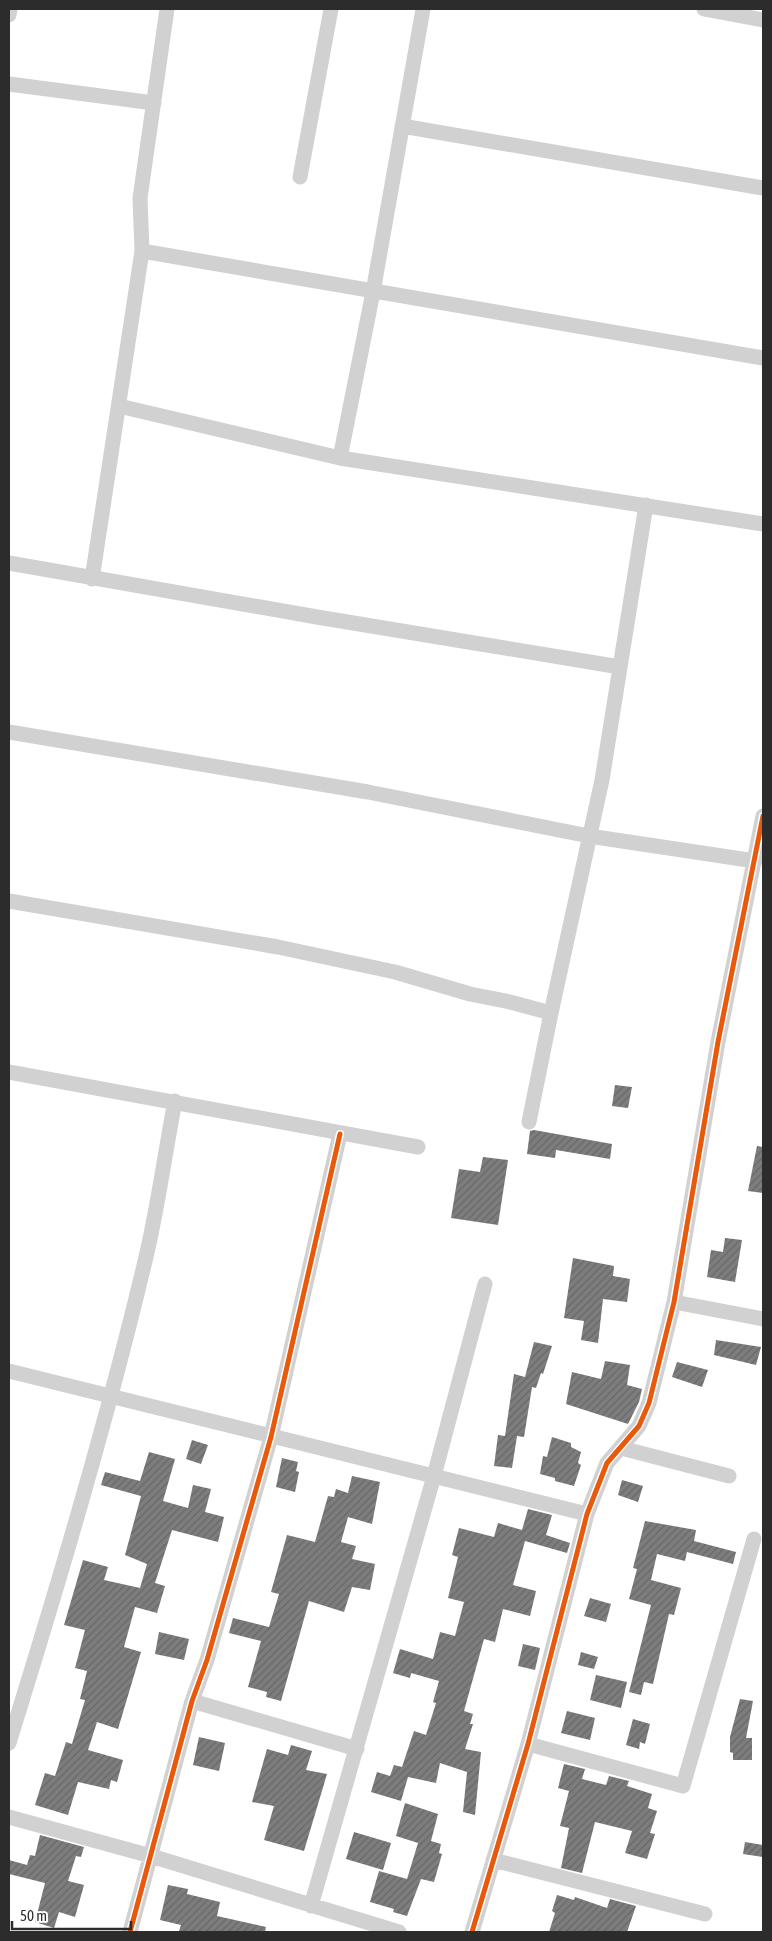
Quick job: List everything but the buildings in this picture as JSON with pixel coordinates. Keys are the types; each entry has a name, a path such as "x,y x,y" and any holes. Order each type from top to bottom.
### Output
{"street":[{"path":"9,15 10,9"},
{"path":"92,578 142,251 140,198 167,9"},
{"path":"300,177 331,9"},
{"path":"340,458 423,9"},
{"path":"704,9 763,20"},
{"path":"9,84 154,103"},
{"path":"402,126 763,188"},
{"path":"142,251 763,358"},
{"path":"119,406 340,458 763,524"},
{"path":"530,1122 551,1013 602,780 646,505"},
{"path":"9,563 620,666"},
{"path":"9,732 368,792 589,836 755,862"},
{"path":"472,1932 528,1744 587,1514 607,1463 639,1426 649,1403 674,1302 718,1042 763,816"},
{"path":"9,901 278,947 395,972 470,994 551,1013"},
{"path":"9,1072 418,1147"},
{"path":"9,1742 57,1590 110,1397 146,1256 175,1101"},
{"path":"130,1932 192,1701 207,1660 271,1437 340,1134"},
{"path":"311,1906 434,1476 485,1284"},
{"path":"674,1302 763,1319"},
{"path":"9,1371 587,1514"},
{"path":"621,1448 729,1476"},
{"path":"528,1744 683,1786 754,1540"},
{"path":"192,1701 357,1749"},
{"path":"9,1817 151,1856 399,1932"},
{"path":"492,1860 705,1914"}],"cycle path":[{"path":"472,1932 528,1744 587,1514 607,1463 639,1426 649,1403 674,1302 718,1042 763,816"},
{"path":"130,1932 192,1701 207,1660 271,1437 340,1134"}]}
